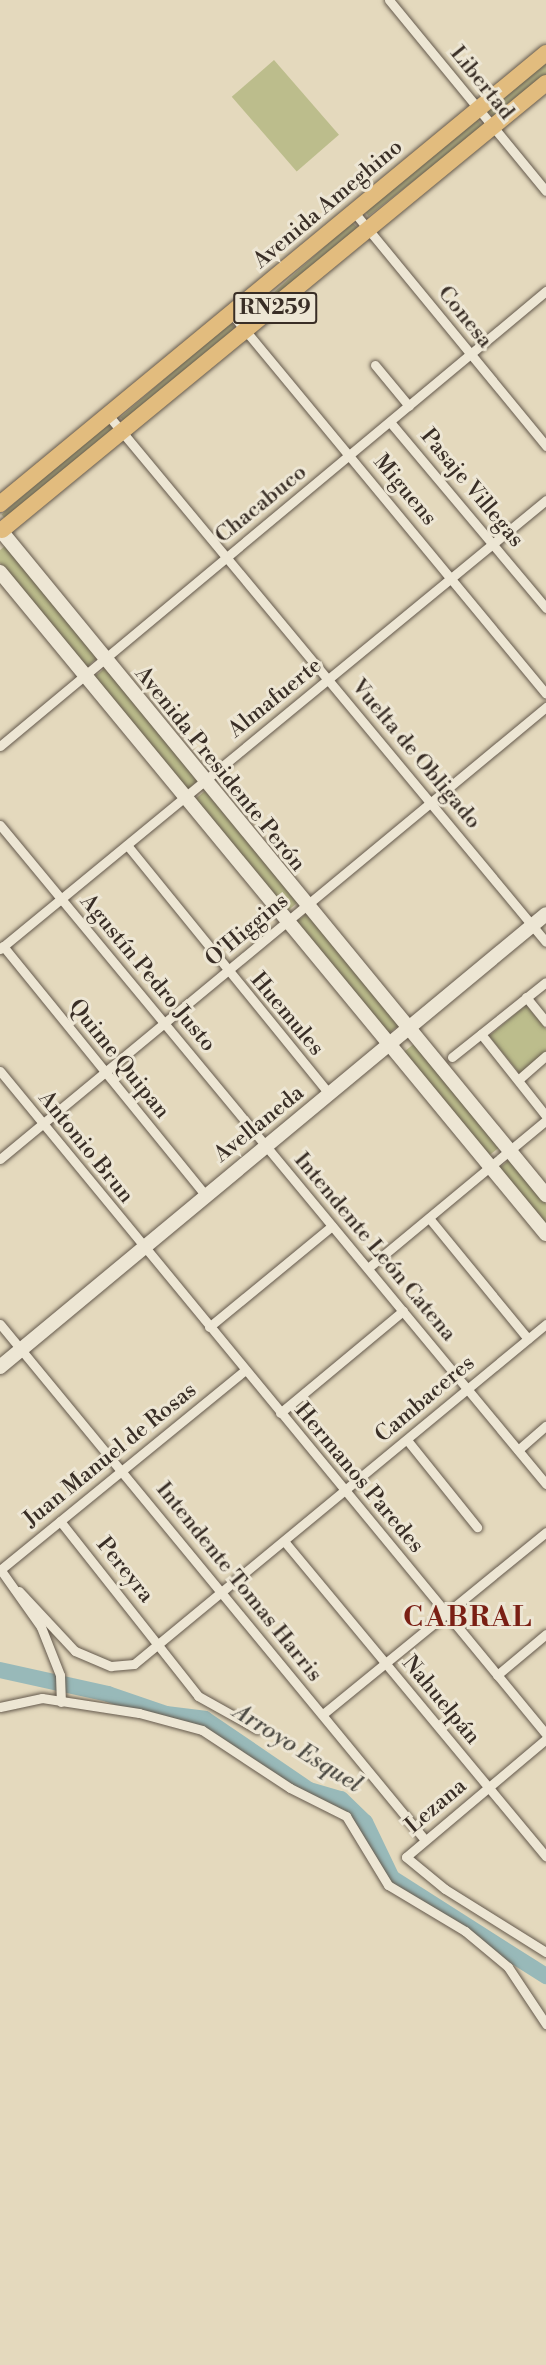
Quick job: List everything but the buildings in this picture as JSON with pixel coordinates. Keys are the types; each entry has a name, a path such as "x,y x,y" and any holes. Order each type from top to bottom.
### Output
{"highway":[{"name":"Avenida Ameghino","path":"0,504 546,53"},
{"name":"Avenida Ameghino","path":"1,532 123,434 546,83"}],"street":[{"name":"Libertad","path":"389,0 546,191"},
{"name":"Conesa","path":"354,212 546,446"},
{"name":"Chacabuco","path":"0,746 546,291"},
{"name":"Miguens","path":"231,313 452,577 546,694"},
{"path":"375,365 409,406"},
{"name":"Vuelta de Obligado","path":"108,415 546,942"},
{"name":"Pasaje Villegas","path":"390,422 494,543 546,608"},
{"name":"Almafuerte","path":"2,948 546,500"},
{"name":"Avenida Presidente Perón","path":"1,532 306,906 546,1195"},
{"name":"Avenida Presidente Perón","path":"0,572 546,1234"},
{"name":"O'Higgins","path":"0,1159 289,923 306,906 546,707"},
{"name":"Agustín Pedro Justo","path":"0,825 266,1146"},
{"name":"Huemules","path":"127,845 228,973 329,1094"},
{"name":"Avellaneda","path":"0,1367 546,914"},
{"name":"Quime Quipan","path":"2,948 205,1195"},
{"path":"452,1057 546,982"},
{"path":"526,997 546,1022"},
{"path":"368,1268 546,1118 481,1034"},
{"path":"518,1080 546,1056"},
{"name":"Antonio Brun","path":"0,1071 142,1247"},
{"name":"Intendente León Catena","path":"266,1146 546,1485"},
{"path":"429,1218 528,1339"},
{"path":"209,1327 332,1226"},
{"name":"Hermanos Paredes","path":"142,1247 546,1734"},
{"path":"280,1413 403,1311"},
{"name":"Intendente Tomas Harris","path":"0,1324 425,1840"},
{"name":"Cambaceres","path":"19,1591 57,1634 93,1662 122,1667 134,1664 546,1324"},
{"name":"Juan Manuel de Rosas","path":"0,1570 244,1370"},
{"path":"518,1450 546,1426"},
{"path":"407,1440 477,1527"},
{"name":"Pereyra","path":"60,1521 160,1643 198,1695 257,1729"},
{"path":"322,1714 546,1532"},
{"name":"Nahuelpán","path":"284,1541 546,1857"},
{"path":"0,1570 19,1591 60,1675 63,1690 62,1702"},
{"path":"497,1675 546,1634"},
{"path":"0,1707 35,1698 194,1726 290,1788 338,1809 358,1829 388,1885 465,1931 520,1981 533,2011 546,2024"},
{"name":"Lezana","path":"545,1949 445,1889 406,1857 546,1739"}],"green space":[{"path":"274,60 339,135 297,171 232,97"},
{"path":"546,61 546,75 495,119 487,110"},
{"path":"476,118 483,127 369,216 362,207"},
{"path":"352,222 360,231 255,325 247,316"},
{"path":"230,322 237,330 128,425 121,417"},
{"path":"108,422 115,430 9,523 2,515"},
{"path":"5,546 98,657 87,667 0,563 0,550"},
{"path":"105,668 199,780 187,790 93,678"},
{"path":"205,791 298,902 286,912 193,801"},
{"path":"307,913 400,1024 388,1034 295,923"},
{"path":"526,1005 546,1029 546,1052 520,1074 489,1036"},
{"path":"415,1043 499,1147 488,1156 404,1052"},
{"path":"509,1160 546,1204 546,1228 497,1170"}],"waterway":[{"name":"Arroyo Esquel","path":"0,1670 108,1694 166,1714 205,1719 309,1790 341,1799 365,1822 392,1878 546,1976"}],"district":[{"name":"CABRAL","path":"468,1618"}]}
